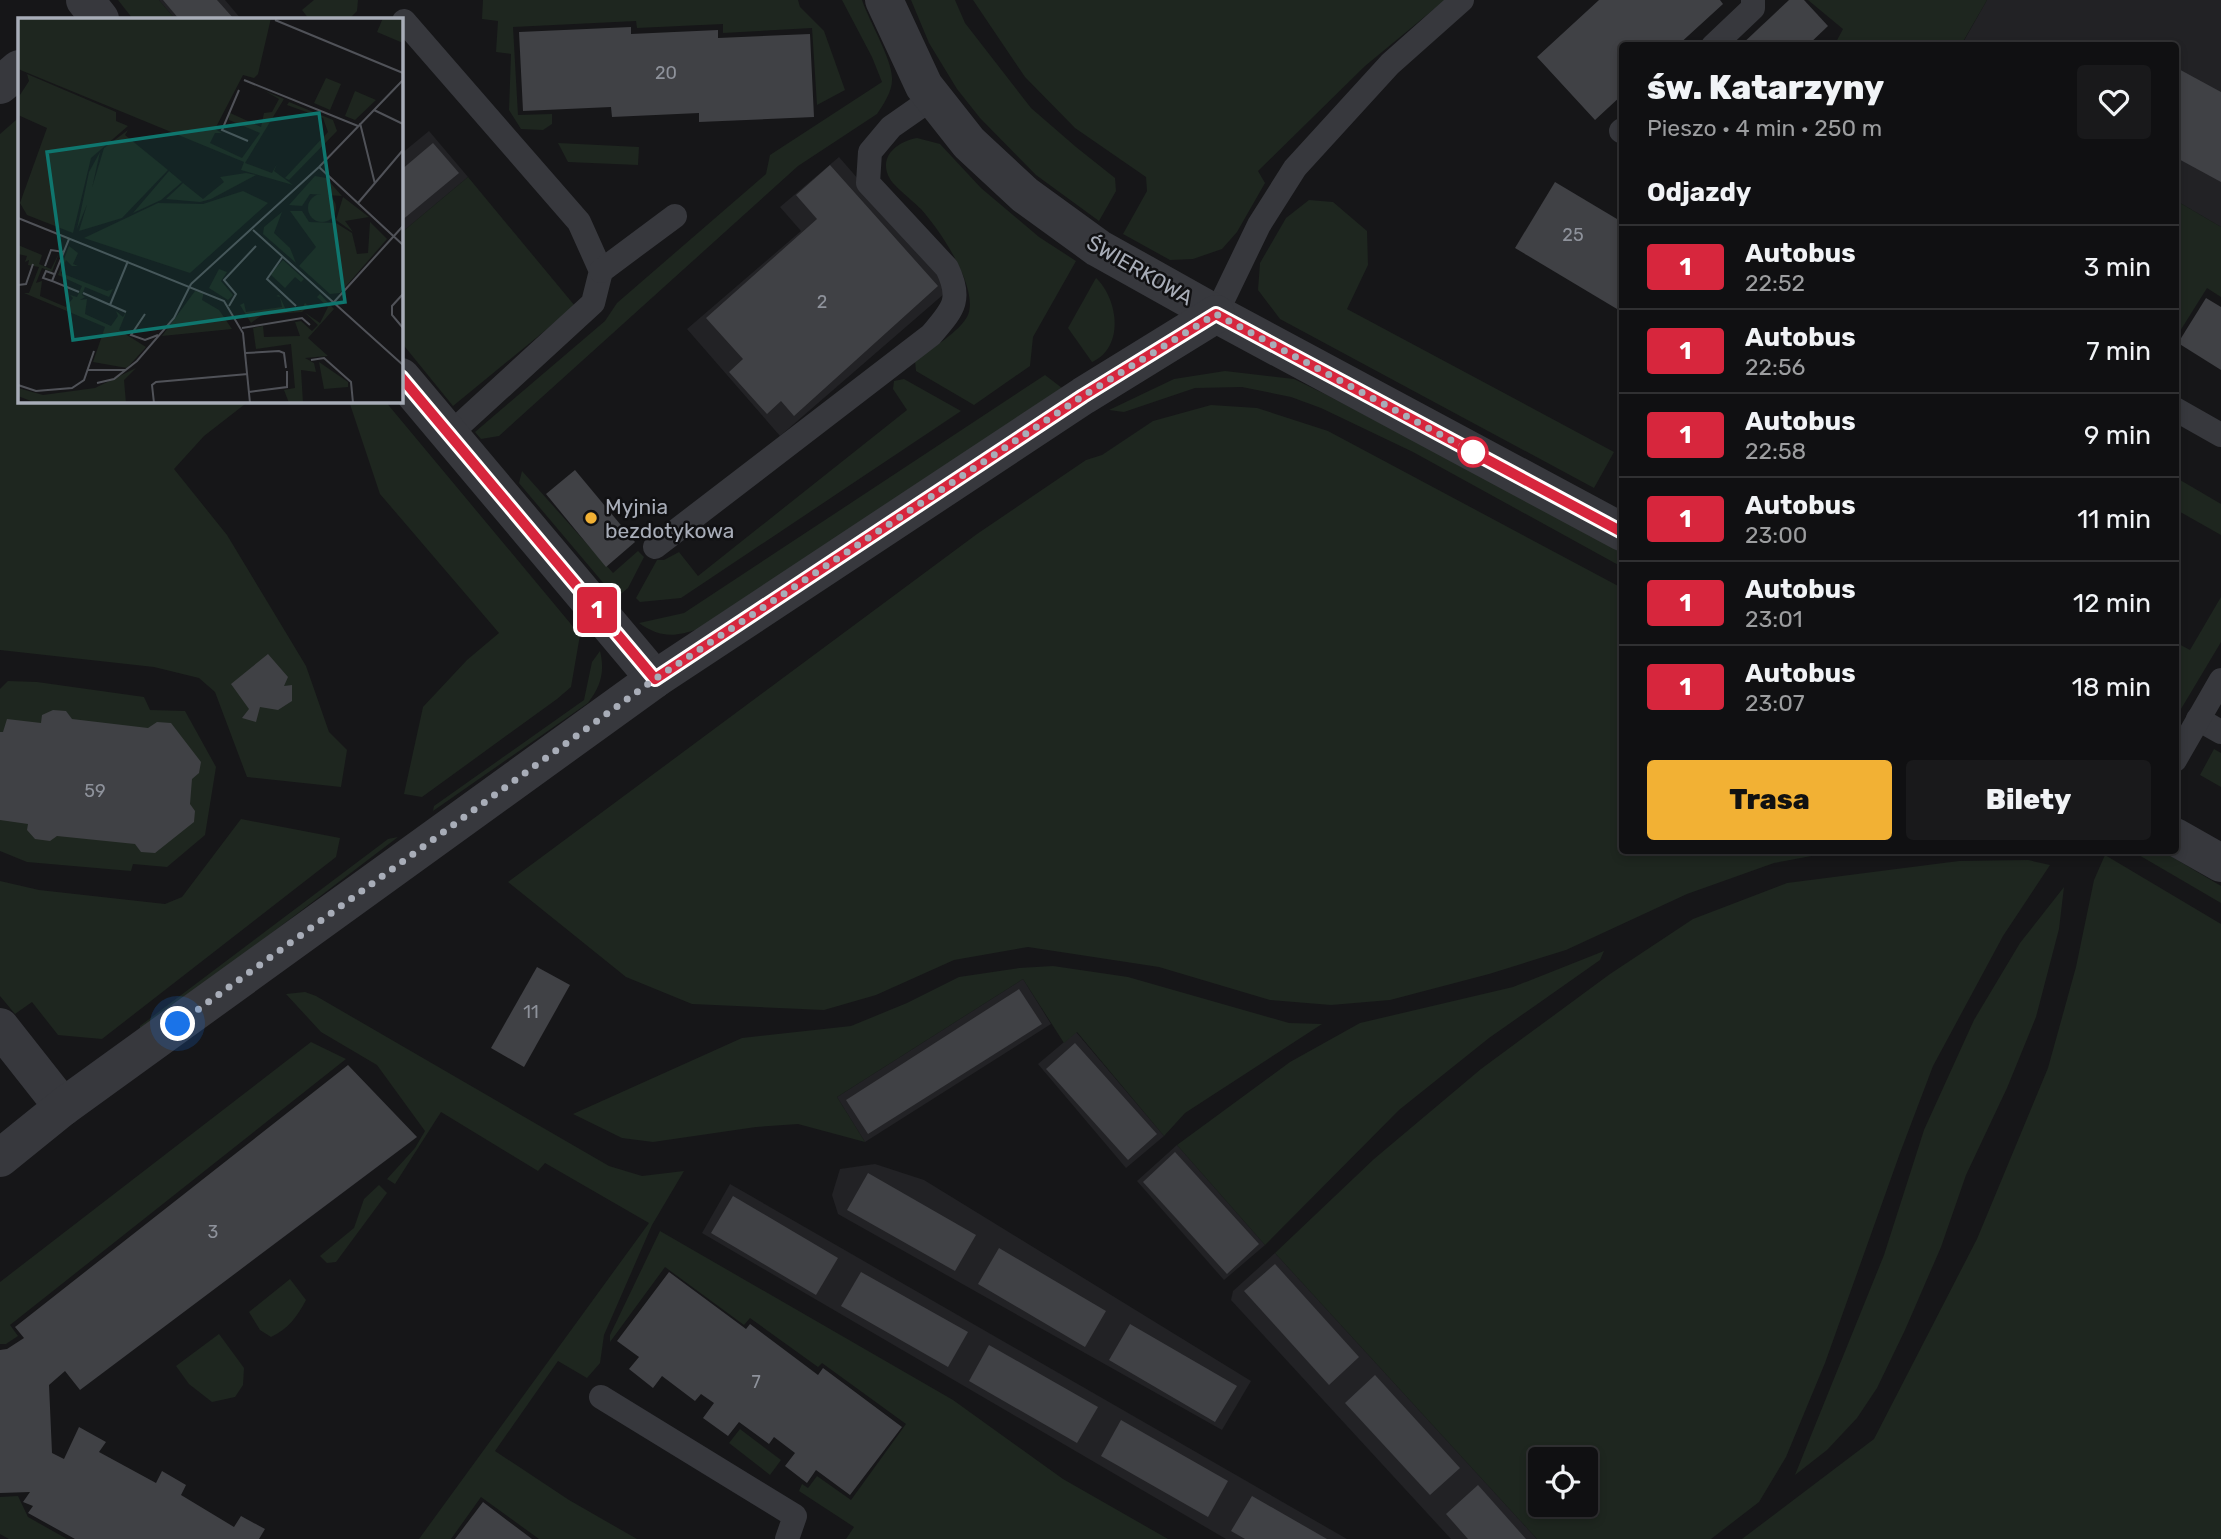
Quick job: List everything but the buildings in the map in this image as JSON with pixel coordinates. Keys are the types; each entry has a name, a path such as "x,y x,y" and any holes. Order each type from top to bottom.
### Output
{"street":[{"name":"ŚWIERKOWA","path":"884,0 924,86 969,144 1025,195 1098,248 1619,530"},
{"path":"0,85 18,70"},
{"path":"0,1158 63,1107 655,679 1083,396 1216,314"},
{"path":"402,378 655,679"},
{"path":"2179,839 2221,863"},
{"path":"0,1027 63,1107"}],"lane":[{"path":"1216,314 1259,225 1295,168 1390,64 1462,0"},
{"path":"1717,42 1753,8 1753,0"},
{"path":"404,21 579,222 601,271 593,303 450,434"},
{"path":"655,547 931,335 949,313 955,297 954,284 947,268 868,183 870,152 891,127 934,97"},
{"path":"601,271 675,216"},
{"path":"2179,411 2221,435"},
{"path":"2179,753 2221,680"},
{"path":"2198,719 2221,732"},
{"path":"601,1397 795,1516 787,1539"}],"shaded area":[{"path":"118,0 159,0 174,18 132,18"},
{"path":"159,0 225,0 240,18 174,18"},
{"path":"314,0 358,0 357,11 350,18 308,18 302,10"},
{"path":"483,0 798,0 800,7 824,31 845,90 817,105 812,28 723,33 723,24 637,28 636,21 513,27 518,115 552,114 552,124 543,130 521,129 509,110 511,54 496,52 498,21 482,19"},
{"path":"842,0 862,0 891,70 891,87 877,114 798,166 499,436 481,439 475,432 605,321 617,303 766,174 770,155 882,82"},
{"path":"911,0 955,0 965,23 1031,108 1115,178 1116,191 1099,221 1036,175 980,118 957,89 929,43"},
{"path":"973,0 1445,0 1365,66 1258,171 1265,183 1237,232 1222,249 1193,259 1170,260 1123,234 1147,191 1146,177 1075,128 1025,77"},
{"path":"1808,0 1987,0 1963,42 1836,42 1843,29"},
{"path":"1987,0 2221,0 2221,227 2179,202 2179,42 1963,42"},
{"path":"18,115 18,402 248,402 204,436 174,469 227,535 306,666 329,732 347,750 341,787 247,777 215,692 199,678 154,667 0,650 0,134"},
{"path":"429,131 468,177 402,232 402,153"},
{"path":"917,138 940,144 981,188 1039,237 1076,261 1033,337 1030,366 974,405 916,371 915,361 959,327 968,315 970,303 963,274 947,244 921,209 892,182 887,171 886,164 892,151 897,146"},
{"path":"558,143 639,147 638,165 568,162"},
{"path":"839,157 952,287 780,436 687,329 801,231 780,207"},
{"path":"468,177 575,306 453,406 402,343 402,232"},
{"path":"1309,200 1333,202 1367,231 1368,265 1347,309 1614,452 1594,488 1280,319 1258,290 1260,263 1286,218"},
{"path":"2179,202 2221,227 2221,297 2207,288 2179,333"},
{"path":"1096,278 1109,298 1115,322 1110,346 1092,362 1068,328"},
{"path":"1225,371 1294,379 1619,548 1619,565 1413,452 1321,408 1291,397 1242,387 1195,388 1124,412 1109,410 1174,379"},
{"path":"1045,375 1062,388 698,629 668,635 639,623 684,613"},
{"path":"904,379 961,411 681,598 640,602 636,598 657,560 664,560 679,552 698,576 907,410 893,389 894,381"},
{"path":"349,402 386,402 580,635 571,687 422,797 404,794 423,707 467,660 499,633 380,494"},
{"path":"1211,405 1257,408 1328,431 1619,586 1619,854 1822,854 1774,863 1687,894 1566,950 1489,974 1390,1000 1331,1005 1270,1000 1159,967 1028,947 954,960 876,995 824,1010 692,1004 626,977 508,882 977,534 1086,460 1102,455 1153,421"},
{"path":"522,471 613,573 638,551 644,557 628,588 616,598 519,483"},
{"path":"2179,479 2221,504 2221,535 2179,511"},
{"path":"2221,597 2221,642 2179,712 2179,644 2190,650"},
{"path":"600,651 601,678 588,703 433,811 434,806 584,700 592,662"},
{"path":"8,681 37,682 144,697 150,710 185,711 216,767 205,835 167,867 133,864 131,871 27,862 0,851 0,689"},
{"path":"2214,749 2221,753 2221,787 2200,775"},
{"path":"241,819 340,838 336,857 102,1039 58,1035 32,1002 15,1014 0,996 0,881 39,890 165,904 182,897"},
{"path":"398,837 139,1034 140,1026 388,839"},
{"path":"2137,854 2167,854 2221,886 2221,903"},
{"path":"2105,855 2221,924 2221,1539 1742,1539 1874,1439 1977,1239 2048,1068 2076,967 2094,880"},
{"path":"2028,860 2050,865 2003,936 1933,1066 1825,1363 1786,1457 1759,1502 1711,1539 1537,1539 1275,1253 1374,1159 1481,1069 1610,974 1693,919 1787,883 1959,861"},
{"path":"2064,887 2059,929 2036,1017 2007,1088 1966,1175 1941,1247 1905,1330 1877,1388 1857,1418 1827,1450 1795,1475 1884,1255 1924,1130 1974,1020 2020,943"},
{"path":"1604,951 1600,960 1489,1038 1399,1110 1265,1245 1177,1145 1290,1062 1360,1023 1513,987"},
{"path":"1053,966 1128,977 1289,1023 1322,1024 1185,1113 1164,1136 1077,1032 1064,1043 1023,979 837,1097 865,1142 798,1124 756,1127 653,1142 622,1138 573,1114 742,1038 851,1026 907,1003 959,977"},
{"path":"1023,979 1051,1024 865,1142 837,1097"},
{"path":"305,992 609,1166 642,1176 684,1171 652,1225 604,1335 600,1363 587,1378 558,1361 495,1451 569,1500 637,1539 539,1539 481,1497 451,1539 419,1539 649,1223 545,1163 538,1171 441,1112 395,1184 387,1179 415,1148 425,1131 377,1065 321,1032 286,994"},
{"path":"1076,1032 1164,1136 1126,1168 1038,1064"},
{"path":"311,1042 346,1059 10,1325 18,1336 6,1344 0,1344 0,1282"},
{"path":"1177,1145 1265,1245 1224,1280 1137,1181"},
{"path":"875,1164 924,1180 1251,1381 1222,1430 838,1214 832,1195 840,1169"},
{"path":"730,1184 1347,1539 1226,1539 702,1233"},
{"path":"379,1185 387,1193 336,1262 327,1263 320,1256 354,1228 364,1199"},
{"path":"660,1231 953,1400 1063,1479 1168,1539 846,1539 854,1527 799,1491 802,1484 808,1488 817,1476 851,1500 906,1424 822,1363 818,1367 750,1318 744,1325 665,1267 610,1342 610,1335"},
{"path":"1275,1253 1537,1539 1451,1539 1231,1300 1233,1291"},
{"path":"290,1279 306,1300 292,1322 271,1337 260,1330 249,1312"},
{"path":"219,1334 244,1368 243,1385 235,1397 212,1402 189,1384 176,1366"},
{"path":"740,1429 781,1460 770,1475 729,1443"},
{"path":"18,1496 28,1517 67,1539 9,1539 0,1534 0,1497"}],"bus line":[{"name":"1","path":"402,378 655,679 1083,396 1216,314 1619,530"}],"place":[{"name":"Myjnia bezdotykowa","path":"591,518"}],"route":[{"path":"178,1024 655,679 1083,396 1216,314 1473,452"}]}
